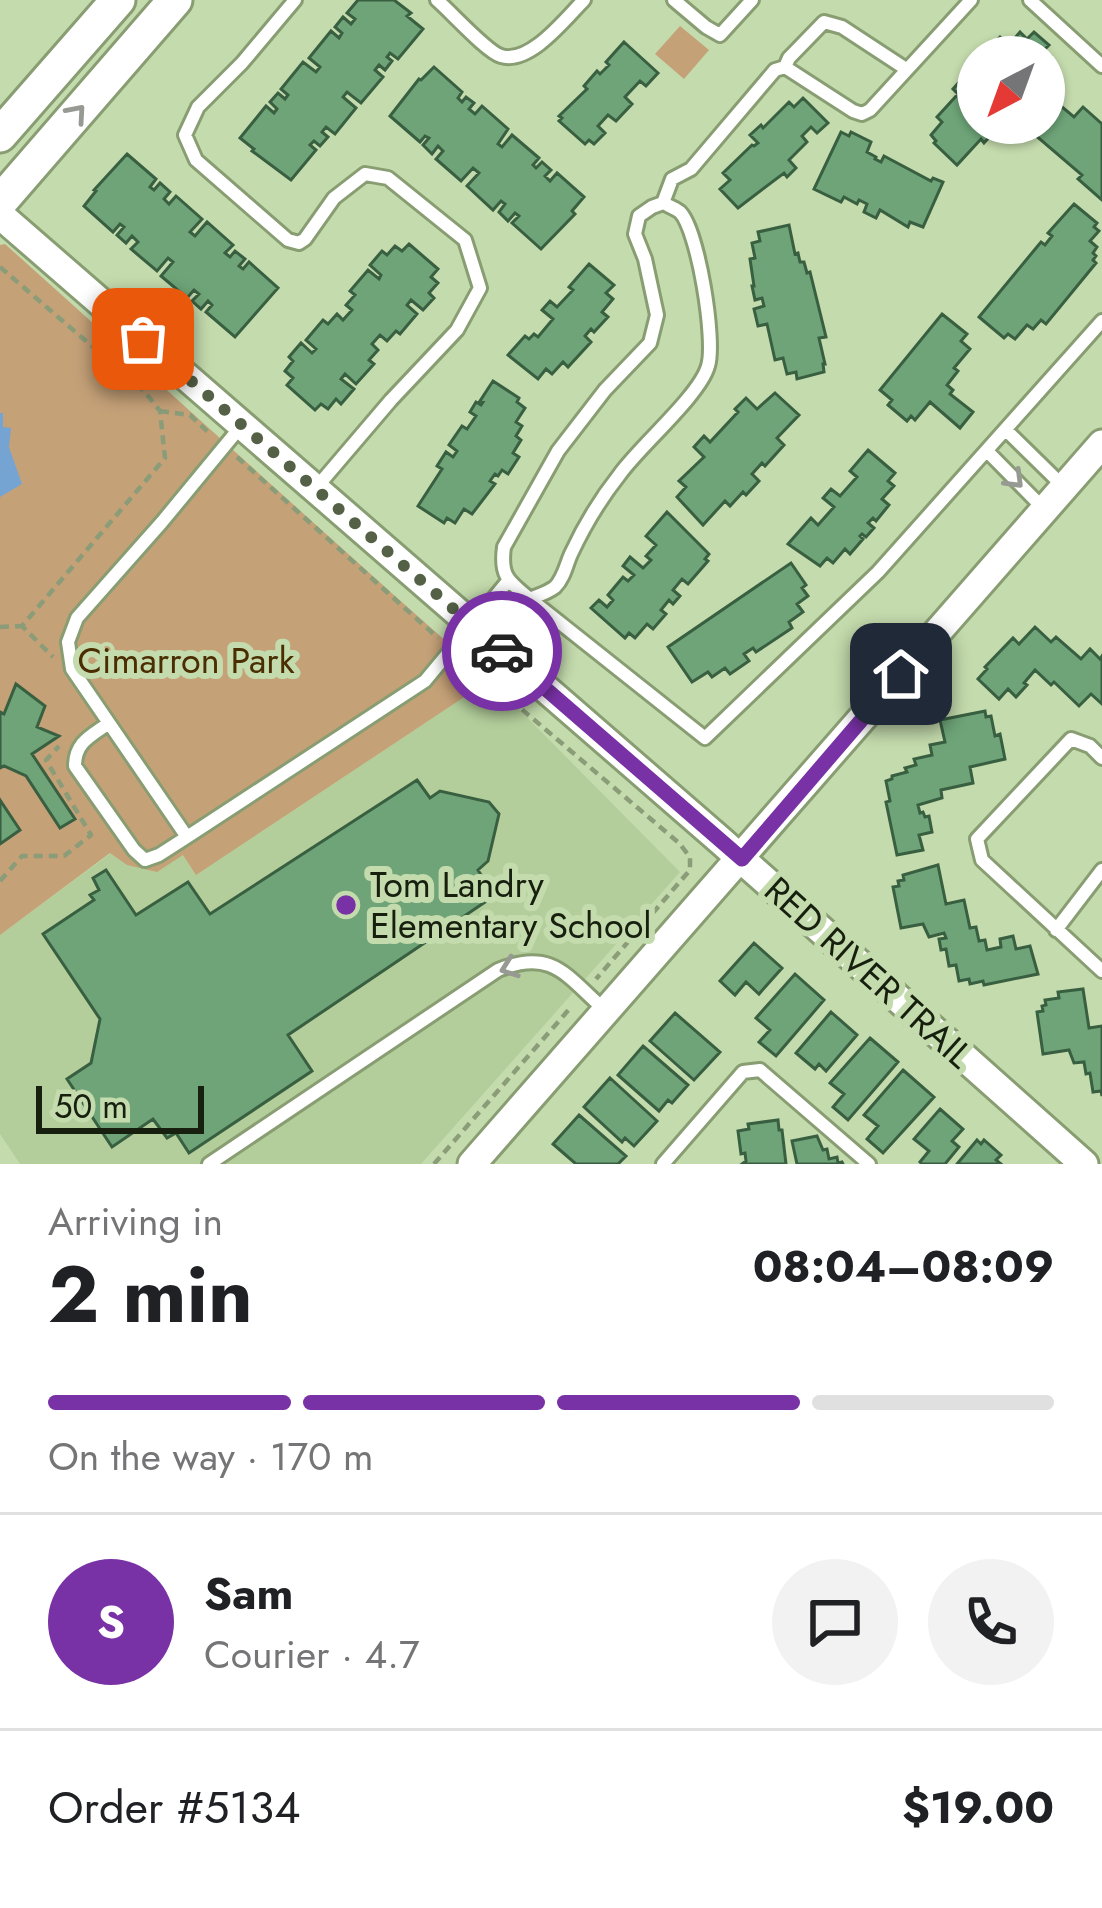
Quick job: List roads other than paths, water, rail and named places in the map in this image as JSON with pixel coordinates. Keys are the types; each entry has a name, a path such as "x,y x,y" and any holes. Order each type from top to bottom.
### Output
{"main road":[{"path":"0,135 118,0"},
{"path":"0,202 175,0"}],"street":[{"name":"RED RIVER TRAIL","path":"0,215 233,436 316,489 1084,1164"},
{"path":"472,1164 595,1001 742,859 1102,444"}],"lane":[{"path":"295,0 198,107 185,135 196,160 288,240 298,243 334,198 364,174 388,178 465,240 480,288 457,330 316,489"},
{"path":"437,0 498,56 515,58 533,50 584,0"},
{"path":"674,0 720,35 752,0"},
{"path":"784,67 862,114 971,0"},
{"path":"1030,0 1102,66"},
{"path":"663,203 672,179 691,170 775,70 784,67 824,22 842,27 906,69"},
{"path":"530,599 560,582 589,521 621,472 708,370 711,332 689,232 681,213 663,203 652,206 639,216 635,234 657,315 650,343 604,390 558,451 504,547 502,565 508,581 530,599 705,738 878,572 1102,320"},
{"path":"1006,430 1064,486"},
{"path":"187,837 73,669 68,642 76,618 233,436"},
{"path":"986,451 1044,509"},
{"path":"110,723 81,742 75,766 145,860 425,681 508,581"},
{"path":"1102,758 1090,746 1071,739 977,839 982,860 1102,971"},
{"path":"1056,930 1102,870"},
{"path":"209,1164 498,970 521,960 551,963 595,1001"},
{"path":"663,1164 743,1072 760,1070 868,1164"}],"water":[{"path":"0,413 3,427 11,428 9,447 22,484 0,497"}],"place":[{"name":"Tom Landry Elementary School","path":"346,905"}],"park label":[{"name":"Cimarron Park","path":"186,660"}]}
